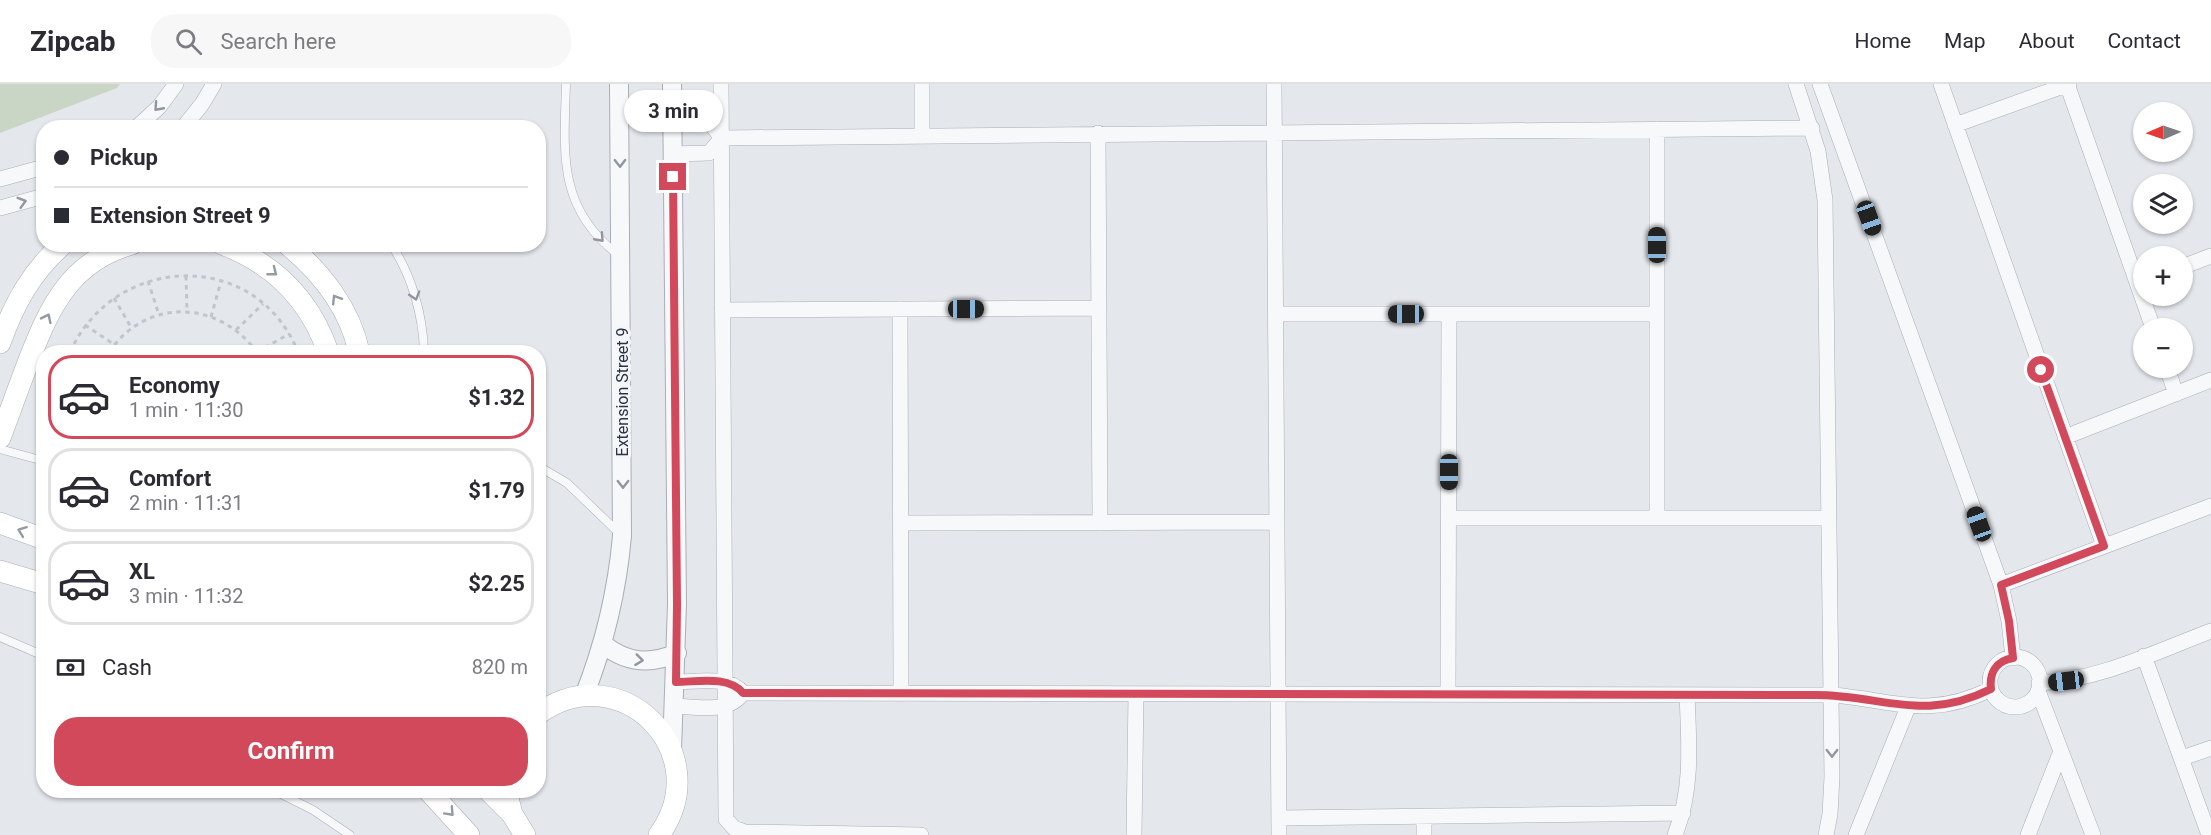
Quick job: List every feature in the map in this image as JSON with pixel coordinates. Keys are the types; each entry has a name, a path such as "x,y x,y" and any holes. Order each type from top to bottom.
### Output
{"main road":[{"path":"0,343 13,308 23,290 35,273 55,252"},
{"path":"0,438 47,317 65,287 90,263 111,252"},
{"path":"240,252 257,260 289,285 314,318 325,345"},
{"path":"296,252 330,288 351,327 357,345"},
{"path":"0,523 36,536"},
{"path":"0,571 36,584"},
{"path":"546,709 559,701 584,696 611,698 637,708 658,726 672,750 678,779 673,808 660,835"},
{"path":"435,798 469,835"},
{"path":"496,798 512,814 525,835"},
{"path":"508,798 512,814"}],"street":[{"path":"145,120 159,107 176,84"},
{"path":"189,120 214,84"},
{"name":"Extension Street 9","path":"584,696 603,644 616,591 622,536 619,84"},
{"path":"672,84 677,653 672,750"},
{"path":"721,84 726,819 734,828 744,832 921,835"},
{"path":"922,84 922,135"},
{"path":"1274,84 1279,835"},
{"path":"1796,84 1812,128 1823,175 1825,200 1832,695 1832,795 1826,835"},
{"path":"1820,84 2001,585 2009,621 2013,658"},
{"path":"1941,84 2104,546"},
{"path":"1955,125 2068,84 2133,264"},
{"path":"672,124 710,123 722,138"},
{"path":"673,154 709,153 722,138 1812,128"},
{"path":"1657,129 1657,518"},
{"path":"1098,134 1100,523"},
{"path":"0,179 36,168"},
{"path":"0,208 36,198"},
{"path":"2193,263 2211,256"},
{"path":"722,310 1099,308"},
{"path":"900,309 902,694"},
{"path":"1276,314 1657,314"},
{"path":"1448,695 1449,314"},
{"path":"2170,378 2176,394"},
{"path":"2065,437 2211,380"},
{"path":"2001,585 2211,506"},
{"path":"1449,518 1829,518"},
{"path":"901,523 1277,522"},
{"path":"2092,835 2039,687 2036,670 2026,661 2013,658 1999,663 1994,668 1990,682 1991,689 2000,702 2014,707 2029,703 2039,687 2085,677 2211,631"},
{"path":"603,644 622,657 644,662 655,661 677,653"},
{"path":"2144,656 2209,835"},
{"path":"676,682 724,682 735,686 743,693 1832,695 1925,707 1959,702 1991,689"},
{"path":"674,706 724,707 735,702 743,693"},
{"path":"1134,835 1136,694"},
{"path":"1675,835 1683,813 1688,787 1690,762 1687,695"},
{"path":"1856,835 1908,706"},
{"path":"2182,758 2211,748"},
{"path":"2028,835 2061,751"},
{"path":"1279,818 1683,813"},
{"path":"1424,817 1424,835"}],"lane":[{"path":"566,84 564,146 572,193 578,208 596,235 621,257"},
{"path":"395,252 417,302 422,322 424,345"},
{"path":"0,449 36,460"},
{"path":"546,471 567,483 622,536"},
{"path":"0,637 36,653"},
{"path":"289,798 350,835"}],"path":[{"path":"186,276 187,312"},
{"path":"74,345 85,325 114,298 148,281 186,276 221,281 243,290 263,304 289,334 294,345"},
{"path":"148,281 159,315"},
{"path":"212,317 221,281"},
{"path":"114,298 132,328"},
{"path":"236,330 263,304"},
{"path":"85,325 115,345 132,328 159,315 187,312 212,317 236,330 250,345"},
{"path":"269,345 289,334"}],"green space":[{"path":"0,84 120,84 117,88 0,133"}],"route":[{"path":"673,177 676,682 724,682 730,683 743,693 1832,695 1925,707 1959,702 1991,689 1991,675 1994,668 2006,659 2013,658 2009,621 2001,585 2104,546 2041,370"}]}
